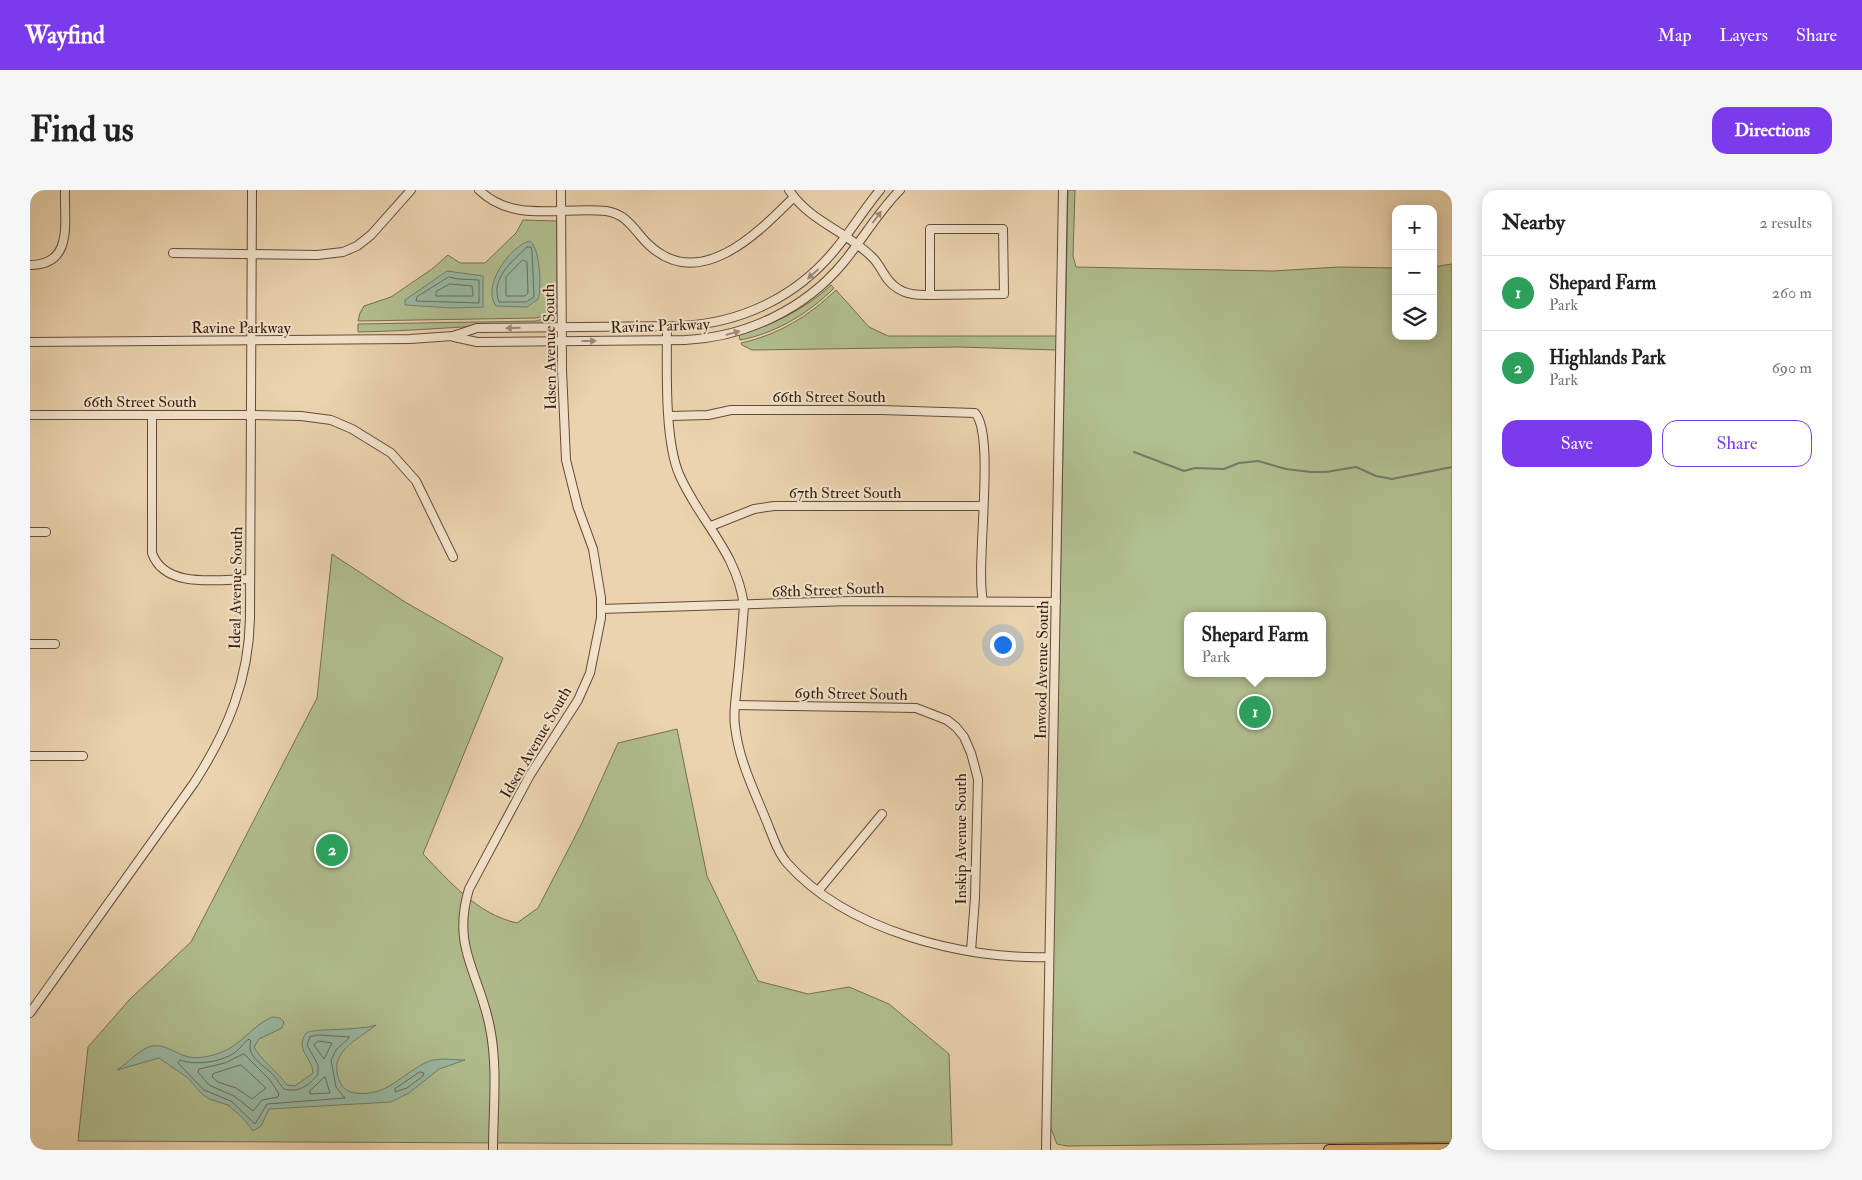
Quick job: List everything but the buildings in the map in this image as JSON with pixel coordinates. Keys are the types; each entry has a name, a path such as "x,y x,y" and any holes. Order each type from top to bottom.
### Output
{"main road":[{"path":"1328,1150 1452,1149"}],"street":[{"path":"30,265 50,262 61,249 64,241 65,190"},
{"name":"Ideal Avenue South","path":"30,1012 167,823 214,752 236,703 243,678 250,635 252,190"},
{"path":"173,253 329,254 345,251 371,235 411,190"},
{"path":"479,190 493,201 513,209 603,211 615,213 632,224 645,241 658,252 676,260 694,262 714,258 744,244 764,228 794,197"},
{"name":"Idsen Avenue South","path":"494,1150 493,1054 490,1028 464,947 462,909 469,889 530,775 578,700 590,673 601,609 593,549 578,508 566,460 562,341 561,190"},
{"path":"788,190 845,238 873,258 887,280 894,287 911,294 930,295 1004,294 1003,229 930,229 930,295"},
{"name":"Ravine Parkway","path":"452,336 477,328 667,326 718,322 768,304 810,277 845,238 880,190"},
{"name":"Ravine Parkway","path":"30,342 251,341 452,336 477,342 667,341 722,336 771,319 817,289 838,269 900,190"},
{"name":"Inwood Avenue South","path":"1046,1150 1063,190"},
{"path":"667,326 671,447 679,473 696,505 711,526 738,579 744,606 734,724 747,772 776,847 785,862 839,907 869,922 946,947 1013,958 1050,957"},
{"name":"66th Street South","path":"670,416 708,415 731,410 966,411 975,413 981,424 984,450 983,506"},
{"name":"66th Street South","path":"30,415 250,415 301,416 331,420 376,443 391,453 416,481 453,557"},
{"path":"152,416 152,553 156,563 173,577 200,580 250,579"},
{"name":"67th Street South","path":"711,526 754,509 774,506 983,506"},
{"path":"983,506 983,601"},
{"path":"30,532 46,532"},
{"name":"68th Street South","path":"601,609 744,606 852,601 1056,602"},
{"path":"30,644 55,644"},
{"name":"69th Street South","path":"736,705 845,705 916,708 947,720 958,730"},
{"name":"Inskip Avenue South","path":"958,730 971,753 978,778 975,898 970,951"},
{"path":"30,756 83,756"},
{"path":"818,891 882,814"}],"shaded area":[{"path":"1068,190 1075,190 1073,256 1076,267 1273,271 1339,267 1392,268 1392,340 1437,340 1437,266 1452,264 1452,1142 1067,1146 1057,1144 1050,1126"},
{"path":"523,220 557,221 557,313 536,318 358,321 364,306 391,297 432,269 448,255 460,263 485,263 516,233"},
{"path":"831,285 834,288 829,293 788,323 776,329 740,340 739,335 764,326 800,309"},
{"path":"836,290 869,327 888,336 1057,336 1056,350 959,347 752,350 742,345 741,343 780,330 804,316"},
{"path":"550,317 556,318 550,323 358,332 358,324 536,321"},
{"path":"332,554 405,602 503,658 423,854 454,886 477,905 503,919 517,923 538,908 581,825 618,743 677,729 707,876 758,981 808,994 849,987 889,1004 949,1054 952,1145 78,1141 88,1047 130,999 191,942 317,698"}],"water":[{"path":"529,241 533,244 538,258 540,277 538,299 527,307 496,306 492,298 492,288 500,268 514,251"},
{"path":"447,271 483,276 483,307 452,308 405,305 405,300"},
{"path":"272,1017 280,1018 284,1022 282,1028 259,1039 254,1047 287,1085 295,1086 313,1073 313,1069 302,1048 303,1038 310,1031 376,1025 349,1045 339,1057 337,1072 340,1083 347,1090 355,1093 376,1092 393,1084 417,1067 431,1060 465,1060 439,1069 409,1093 391,1102 269,1109 261,1126 253,1131 243,1118 228,1105 209,1099 188,1078 159,1058 117,1070 139,1053 152,1046 165,1047 194,1058 218,1053 235,1045 258,1025"}],"waterway":[{"path":"1134,452 1184,471 1195,468 1224,469 1239,463 1258,461 1286,469 1311,472 1326,472 1356,467 1376,476 1392,479 1452,467"}],"place":[{"name":"Shepard Farm","path":"1255,712"},
{"name":"Highlands Park","path":"332,850"}]}
